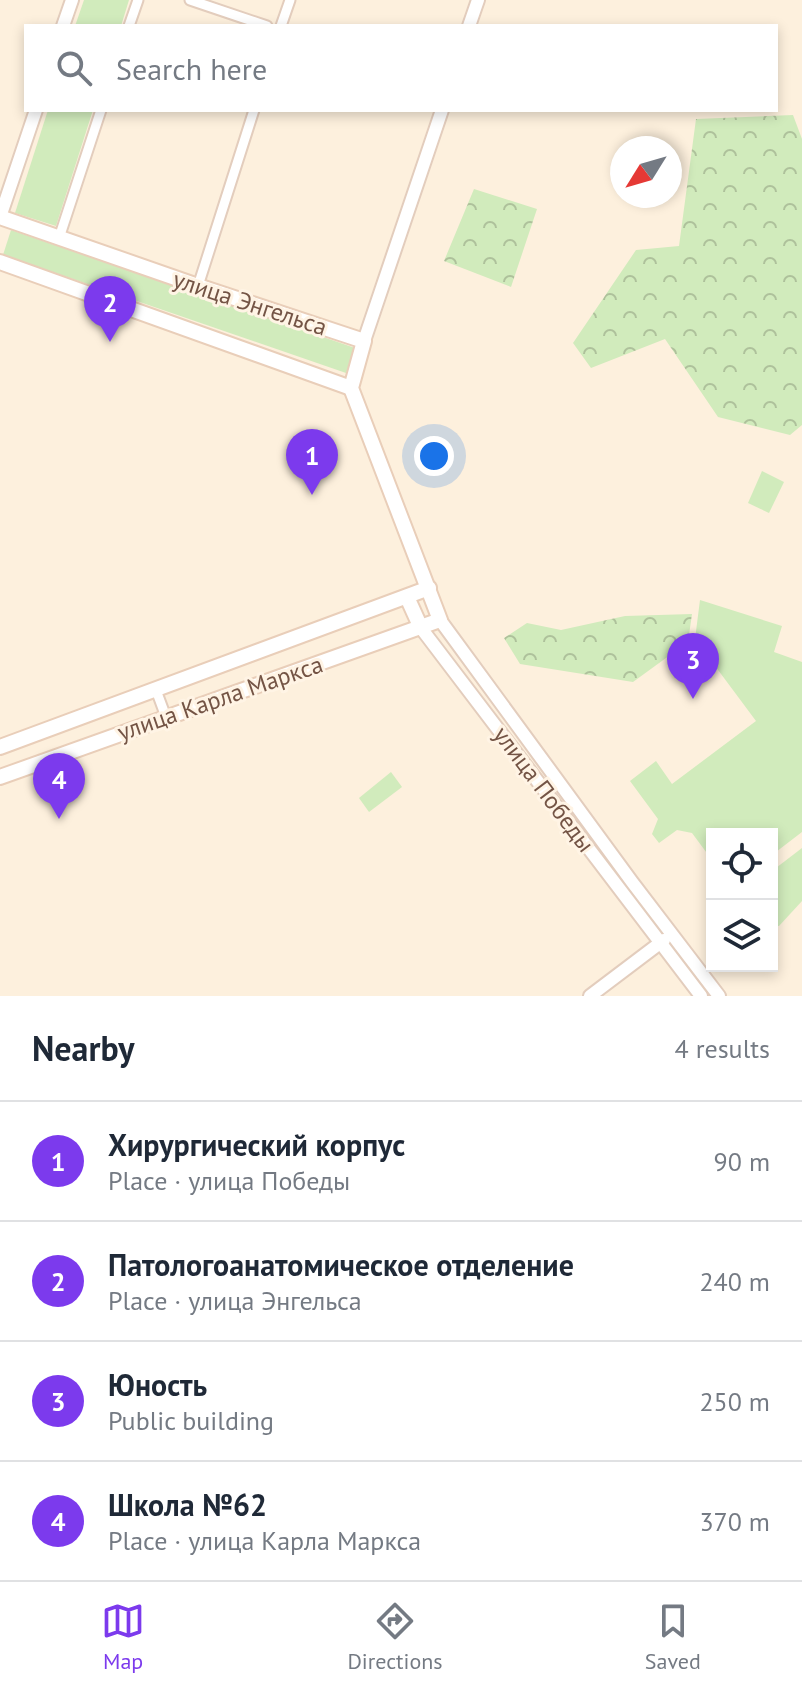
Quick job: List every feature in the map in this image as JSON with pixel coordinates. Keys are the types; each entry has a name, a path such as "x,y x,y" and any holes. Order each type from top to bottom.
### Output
{"main road":[{"name":"улица Энгельса","path":"0,217 364,341"},
{"name":"улица Энгельса","path":"0,262 351,388"},
{"path":"351,388 364,341"},
{"name":"улица Победы","path":"351,388 440,620"},
{"path":"407,597 429,588"},
{"name":"улица Победы","path":"407,597 421,628"},
{"name":"улица Карла Маркса","path":"0,747 407,597"},
{"name":"улица Карла Маркса","path":"0,777 440,620"}],"street":[{"path":"64,24 72,0"},
{"path":"130,24 138,0"},
{"path":"190,0 261,24"},
{"path":"282,24 290,0"},
{"path":"470,24 478,0"},
{"path":"0,217 35,112"},
{"path":"59,238 100,112"},
{"path":"198,286 253,112"},
{"path":"364,341 441,112"},
{"name":"улица Победы","path":"440,620 719,996"},
{"name":"улица Победы","path":"421,628 701,996"},
{"path":"156,690 166,717"},
{"path":"590,996 672,933"}],"green space":[{"path":"84,0 129,0 122,24 76,24"},
{"path":"47,112 92,112 56,226 15,213"},
{"path":"793,115 802,139 802,425 790,435 718,417 665,339 591,368 573,343 636,250 679,246 696,119"},
{"path":"474,189 537,209 511,287 444,261"},
{"path":"11,230 355,348 346,373 3,255"},
{"path":"762,471 784,482 769,513 748,503"},
{"path":"700,600 782,626 774,652 802,662 802,832 778,850 778,828 706,828 706,852 692,833 677,830 659,843 652,834 658,819 630,781 656,761 672,784 756,721 695,639"},
{"path":"692,614 688,642 633,682 520,664 504,638 527,623 561,630 625,616"},
{"path":"391,772 402,787 369,812 359,798"},
{"path":"802,848 802,901 779,926 778,926 778,866"}],"place":[{"name":"Патологоанатомическое отделение","path":"110,342"},
{"name":"Хирургический корпус","path":"312,495"},
{"name":"Юность","path":"693,699"},
{"name":"Школа №62","path":"59,819"}]}
